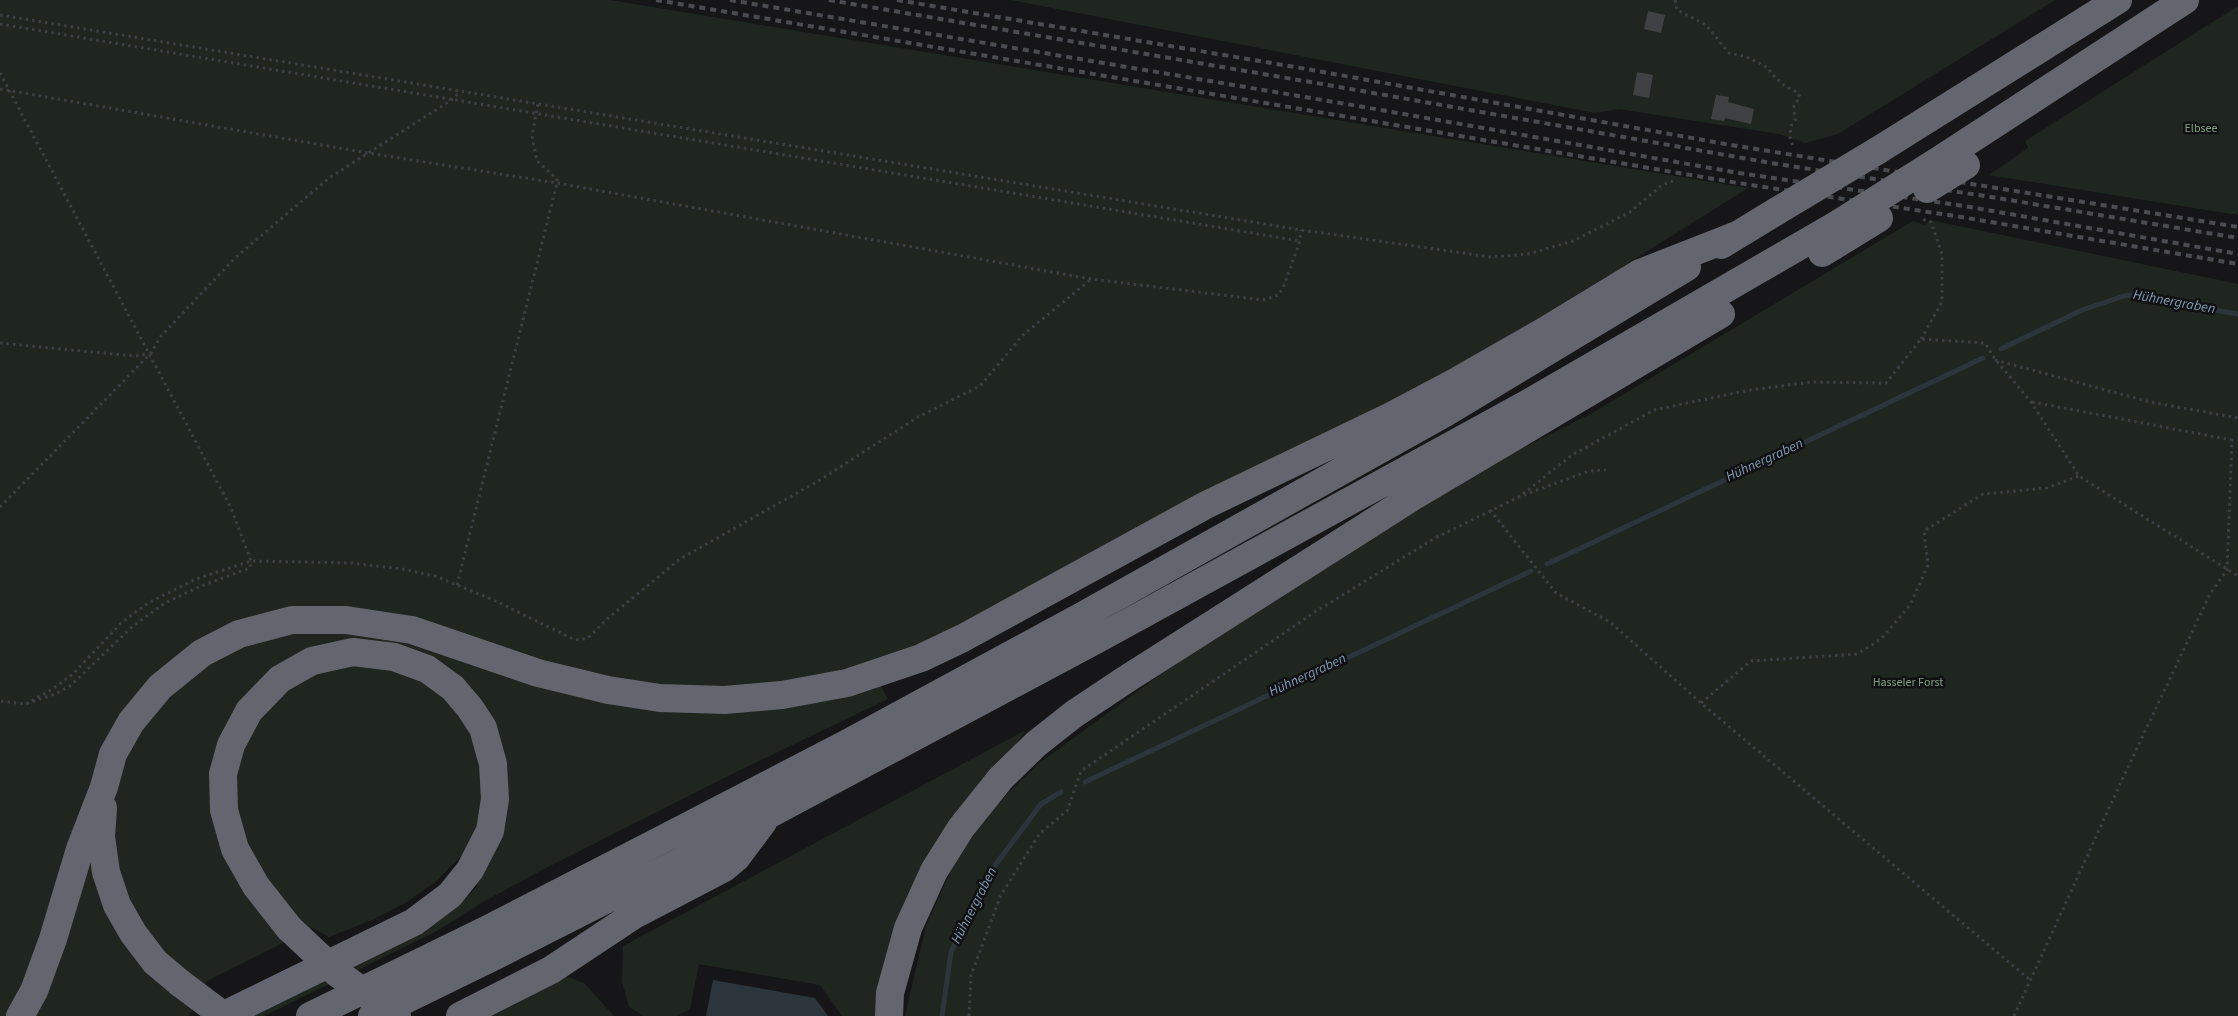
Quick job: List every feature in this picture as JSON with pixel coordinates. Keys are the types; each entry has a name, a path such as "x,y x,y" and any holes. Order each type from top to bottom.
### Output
{"highway":[{"path":"310,1016 488,928 857,738 1188,558 1454,408 1650,291 1736,235 1877,151 2118,0"},
{"path":"889,1016 890,993 908,928 934,872 961,828 1002,778 1036,744 1074,714 1124,680 1414,496 1879,218 2050,89 2185,0"},
{"path":"372,1016 495,956 768,815 1346,504 1523,406 1836,225 1955,161"},
{"path":"20,1016 34,990 53,939 80,849 104,787 113,754 131,722 160,687 202,653 239,634 292,620 346,620 412,630 538,673 608,690 660,698 725,700 782,695 847,684 921,658 963,638 1206,506 1391,416 1543,332 1640,273 1736,235"},
{"path":"104,787 101,838 106,872 117,905 133,933 155,962 223,1016 414,922 450,895 470,870 490,831 494,799 493,764 483,728 470,708 453,688 427,669 394,657 353,652 312,661 280,679 250,711 231,745 224,774 224,810 235,849 256,886 289,928 337,973 397,1016"},
{"path":"460,1016 551,970 634,915 724,868 736,858 768,815"}],"path":[{"path":"1675,0 1678,10 1706,26 1729,53 1747,57 1762,64 1785,86 1797,92 1800,97 1794,106 1795,120 1791,126 1790,137 1793,147"},
{"path":"0,15 1301,230 1491,257 1528,254 1573,241 1630,212 1662,185 1676,180"},
{"path":"0,24 537,112 1300,241"},
{"path":"0,73 232,508 251,561 250,568 201,586 165,603 133,626 70,686 55,694 26,704 0,702"},
{"path":"0,89 368,153 557,183 1091,279 1270,299 1278,295 1283,288 1300,241 1301,230"},
{"path":"0,507 151,353 161,336 235,258 329,178 460,92"},
{"path":"457,585 557,183 557,178 537,161 532,136 538,104"},
{"path":"1521,496 1572,455 1654,410 1750,390 1812,382 1886,383 1921,339 1942,302 1942,254 1932,222 1922,219"},
{"path":"26,704 52,690 73,674 121,623 148,603 196,579 251,561 352,563 402,569 434,576 498,602 573,639 588,638 606,619 680,558 820,480 918,417 980,386 1023,335 1091,279"},
{"path":"1921,339 1985,343 1995,359 2031,402 2079,476 2238,576"},
{"path":"0,343 134,356 151,353"},
{"path":"1995,359 2150,402 2238,418"},
{"path":"2031,402 2238,441"},
{"path":"2014,1016 2210,594 2227,570 2232,440"},
{"path":"968,1016 971,975 1001,895 1040,833 1067,811 1081,771 1315,612 1435,538 1521,496 1590,471 1606,470"},
{"path":"1702,703 1751,661 1857,654 1881,639 1910,605 1928,565 1924,531 1983,494 2047,488 2079,476"},
{"path":"1490,510 1556,593 1610,622 1702,703 2030,980"}],"green space":[{"path":"0,0 610,0 1748,188 1542,317 1386,407 978,615 919,644 869,665 888,699 734,773 542,870 483,902 437,931 264,1016 246,1016 459,905 478,886 462,855 434,883 405,903 372,920 329,937 313,928 207,981 189,1016 0,1016"},
{"path":"1011,0 2055,0 1838,134 1805,143 1779,134 1619,109 1595,113"},
{"name":"Elbsee","path":"2238,6 2238,215 1989,175 2028,148 2025,141"},
{"name":"Hasseler Forst","path":"1930,220 2238,284 2238,1016 905,1016 926,926 954,864 981,824 1007,794 1038,764 1193,651 1485,467 1594,412 1913,221 1925,225"},
{"path":"1026,730 1007,758 979,791 878,1016 842,1016 820,985 699,964 690,1009 677,1016 644,1016 629,1007 622,982 623,946"},
{"path":"565,976 584,983 614,1016 484,1016"}],"shaded area":[{"path":"713,980 815,998 828,1016 706,1016"}],"building":[{"path":"1648,11 1665,15 1661,33 1644,29"},
{"path":"1637,72 1653,75 1649,98 1633,95"},
{"path":"1716,95 1729,97 1728,102 1754,109 1751,124 1725,118 1724,121 1711,119"}],"waterway":[{"name":"Hühnergraben","path":"2001,349 2082,310 2127,295 2238,314"},
{"name":"Hühnergraben","path":"1547,564 1983,358"},
{"name":"Hühnergraben","path":"1085,782 1531,571"},
{"name":"Hühnergraben","path":"942,1016 951,952 971,908 996,864 1041,804 1061,792"}],"railway":[{"path":"656,0 1738,183 1955,216 2238,264"},
{"path":"730,0 1358,106 1739,173 1964,206 2238,254"},
{"path":"829,0 1771,163 2238,238"},
{"path":"897,0 1295,67 1731,145 2238,227"}]}
